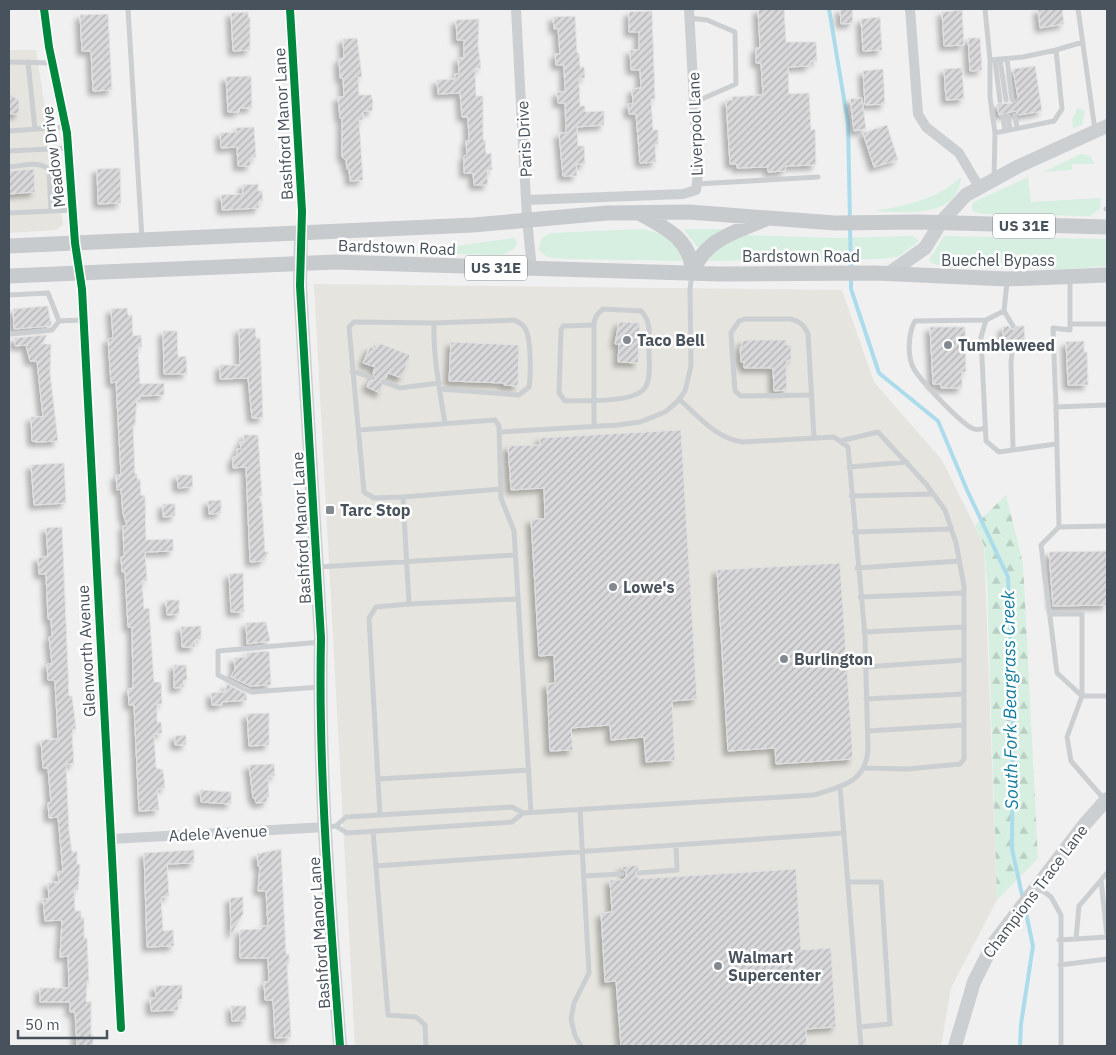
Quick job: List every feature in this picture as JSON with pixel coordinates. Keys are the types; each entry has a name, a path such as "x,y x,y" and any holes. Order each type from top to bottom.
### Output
{"main road":[{"name":"Bardstown Road","path":"9,246 474,225 527,219 638,213 689,212 835,223 941,222"},
{"path":"638,213 669,229 687,247 692,258 692,273"},
{"path":"692,273 698,258 711,244 768,218"},
{"name":"Buechel Bypass","path":"941,222 1107,227"},
{"name":"Bardstown Road","path":"9,276 300,262 692,273 882,274"},
{"name":"Buechel Bypass","path":"882,274 1007,279 1070,278 1107,275"}],"street":[{"name":"Meadow Drive","path":"44,9 69,148 75,243 80,272"},
{"name":"Bashford Manor Lane","path":"290,9 302,211 300,262 321,642 321,687 331,826 340,1046"},
{"name":"Paris Drive","path":"516,9 527,219 532,269"},
{"path":"910,9 918,114 926,127 959,153 979,186"},
{"name":"Liverpool Lane","path":"527,200 683,194 696,190 689,14"},
{"path":"882,274 925,248 941,222 966,195 979,186 1101,129"},
{"name":"Glenworth Avenue","path":"80,272 121,1028"},
{"name":"Champions Trace Lane","path":"955,1046 974,982 981,965 997,938 1032,891 1107,801"},
{"name":"Adele Avenue","path":"111,839 331,826"}],"lane":[{"path":"128,9 142,240"},
{"path":"986,9 998,60 1003,100"},
{"path":"1078,9 1101,129"},
{"path":"689,14 735,32 736,84 694,102"},
{"path":"998,60 1056,50 1083,42"},
{"path":"995,133 1054,121 1060,116 1062,109 1056,50"},
{"path":"998,60 1012,99"},
{"path":"994,178 995,133 990,97 998,60"},
{"path":"9,62 53,62"},
{"path":"28,62 35,129"},
{"path":"1015,115 1017,128"},
{"path":"1006,117 1007,130"},
{"path":"9,131 65,127"},
{"path":"9,151 69,148"},
{"path":"9,167 39,164 49,170 51,211"},
{"path":"697,184 818,177"},
{"path":"9,213 73,210"},
{"path":"500,432 640,422 658,416 679,399 685,391 691,366 690,289 692,273"},
{"path":"1059,527 1053,328 1070,330 1070,278"},
{"path":"1007,279 1004,311 1013,326"},
{"path":"9,295 48,293 59,320"},
{"path":"594,325 563,326 561,330 559,393 566,401 594,400 633,398 642,392 647,385 649,373 649,327 647,318 641,311 603,309 597,313 594,325 594,400 594,426"},
{"path":"985,428 975,429 952,412 914,369 911,360 910,331 915,321 986,320 1004,311"},
{"path":"812,394 740,396 735,391 731,333 739,321 790,319 802,323 808,334 812,394 814,438"},
{"path":"59,320 82,320"},
{"path":"9,334 52,330 59,320"},
{"path":"384,382 400,388 439,386 519,395 529,387 530,379 528,332 523,324 514,320 434,323 354,322 350,327 352,371 364,492 374,498 501,488"},
{"path":"986,320 982,337 986,441 999,452 1056,444"},
{"path":"434,323 433,341 445,424"},
{"path":"1070,324 1107,324"},
{"path":"1013,343 1011,362 1013,450"},
{"path":"352,371 371,377"},
{"path":"331,826 347,833 512,822 523,813 531,812 814,795 851,783 864,768 868,751 866,667 848,447 834,437 742,442 732,440 716,432 679,399"},
{"path":"1056,407 1107,405"},
{"path":"359,430 495,420 499,426 501,498 514,531 531,812"},
{"path":"840,441 878,432 907,462 945,510 959,561 964,593 964,759 960,764 908,769 864,768"},
{"path":"849,467 907,462"},
{"path":"851,496 933,494"},
{"path":"403,497 409,604"},
{"path":"1107,526 1059,527 1041,545 1057,673 1082,696 1107,696"},
{"path":"854,532 951,529"},
{"path":"317,567 515,555"},
{"path":"857,568 959,561"},
{"path":"860,597 964,593"},
{"path":"380,815 369,618 376,607 518,599"},
{"path":"1050,614 1082,614 1082,696 1067,737 1071,761 1107,801"},
{"path":"864,632 964,627"},
{"path":"321,642 218,651 218,675 244,690 252,692 321,687"},
{"path":"866,667 964,660"},
{"path":"866,699 964,694"},
{"path":"868,731 964,725"},
{"path":"378,779 529,770"},
{"path":"840,786 861,1046"},
{"path":"331,826 346,817 512,807 523,813"},
{"path":"580,809 589,973 574,1003 571,1019 575,1036 581,1046"},
{"path":"373,831 388,1015 416,1017 425,1025 426,1046"},
{"path":"376,866 468,858 583,853 844,833"},
{"path":"639,873 676,870 676,846"},
{"path":"1076,939 1078,906 1107,873"},
{"path":"584,876 622,874"},
{"path":"1059,940 1107,936 1101,880"},
{"path":"848,882 881,882 890,1024 859,1027"},
{"path":"1032,891 1057,906 1061,915 1059,940 1061,1046"},
{"path":"1060,965 1107,959"}],"shaded area":[{"path":"9,50 36,50 63,225 56,230 9,233"},
{"path":"314,284 842,290 874,382 942,460 984,545 997,900 951,988 941,1046 355,1046"}],"green space":[{"path":"1077,108 1085,111 1082,125 1073,128 1072,120"},
{"path":"1081,154 1090,156 1095,164 1072,164 1072,170 1043,172"},
{"path":"961,177 958,191 950,201 940,207 913,212 873,211 909,204 931,196 952,185"},
{"path":"1028,177 1031,202 1101,198 1100,209 1090,216 982,214 973,211 972,205 974,202"},
{"path":"641,229 655,232 667,239 677,248 684,261 566,259 547,257 538,249 542,238 551,233"},
{"path":"730,229 698,248 684,230"},
{"path":"745,235 836,238 912,236 919,241 898,257 878,259 705,261 712,249"},
{"path":"944,236 1107,239 1107,266 1069,269 948,268 931,263 929,260"},
{"path":"514,238 517,243 514,249 502,255 372,252 443,248"},
{"path":"1006,495 1023,563 1038,858 997,900 987,583 984,545 975,525"}],"building":[{"path":"758,9 784,9 786,42 816,42 817,61 810,61 810,66 788,67 789,94 809,93 811,130 815,129 816,165 786,166 785,171 768,172 768,167 737,168 737,164 730,164 726,100 733,100 732,97 763,95 761,63 756,63 756,48 760,48"},
{"path":"840,9 852,9 853,23 841,24"},
{"path":"1038,9 1062,9 1064,24 1040,28"},
{"path":"962,10 964,45 944,46 942,12"},
{"path":"652,11 655,99 651,99 653,130 658,130 658,144 655,145 656,162 640,163 636,114 629,114 628,104 633,104 632,89 641,88 640,70 631,70 630,50 639,50 639,32 629,32 629,12"},
{"path":"248,12 248,17 250,17 250,50 233,51 231,13"},
{"path":"108,14 112,90 93,91 91,51 82,51 80,15"},
{"path":"575,16 577,53 579,53 580,67 584,67 585,78 579,78 580,106 585,106 585,112 604,111 604,125 577,127 578,146 584,146 585,164 576,164 577,176 563,176 559,133 566,133 565,103 558,103 557,92 565,92 564,65 556,65 555,54 560,54 558,28 554,29 553,17"},
{"path":"880,17 882,50 863,51 861,19"},
{"path":"479,19 478,46 481,68 475,69 476,96 483,96 483,140 485,140 486,154 491,153 492,170 487,170 488,185 474,185 473,173 464,173 464,156 467,155 466,141 469,141 468,117 462,117 460,93 438,94 437,80 455,79 455,74 459,74 458,58 464,58 464,40 457,40 456,20"},
{"path":"357,38 362,77 358,77 359,95 371,95 373,102 372,111 363,111 363,120 359,120 363,180 350,181 346,160 342,157 342,118 340,118 338,97 344,97 339,59 344,58 343,39"},
{"path":"968,38 980,38 982,70 970,71"},
{"path":"1035,66 1042,111 1019,115 1015,111 999,115 997,104 1013,103 1018,98 1013,69"},
{"path":"962,68 964,99 946,100 944,69"},
{"path":"883,69 885,104 865,105 863,71"},
{"path":"251,76 252,108 239,108 239,112 228,112 226,77"},
{"path":"9,94 19,100 19,114 9,114"},
{"path":"862,98 866,129 854,131 850,99"},
{"path":"887,125 898,160 874,167 863,133"},
{"path":"254,127 256,157 250,159 251,166 238,166 237,147 221,148 220,133 237,132 236,128"},
{"path":"120,168 121,203 98,204 97,169"},
{"path":"34,169 35,192 9,194 9,171"},
{"path":"258,184 258,191 262,191 263,201 259,201 259,208 222,210 221,195 243,194 243,185"},
{"path":"48,306 52,322 50,326 14,329 13,309"},
{"path":"127,308 128,315 132,315 133,336 141,335 142,347 138,347 140,384 164,383 164,395 140,396 140,399 137,399 135,425 133,426 135,474 137,474 137,479 140,479 141,495 145,496 146,540 173,539 173,551 145,552 147,581 142,581 144,609 149,608 154,682 161,682 162,704 157,704 157,722 161,722 162,733 154,734 156,768 163,770 165,788 157,789 159,810 139,811 134,705 129,705 128,689 133,688 132,627 128,627 125,572 122,572 121,557 124,557 123,526 127,526 123,514 121,489 117,490 116,475 121,475 116,382 111,383 108,339 113,338 111,309"},
{"name":"Taco Bell","path":"619,322 640,323 638,363 618,362 619,344 615,344"},
{"path":"1008,326 1013,330 1017,326 1024,326 1025,343 1017,343 1013,339 1009,343 1003,344 1003,327"},
{"name":"Tumbleweed","path":"930,327 965,327 966,372 962,372 962,388 941,388 941,384 933,384"},
{"path":"255,328 256,338 260,338 263,418 252,418 248,378 220,379 220,365 240,365 239,329"},
{"path":"163,331 177,331 178,357 186,356 187,374 164,374"},
{"path":"47,335 42,344 51,344 50,373 58,441 37,442 32,441 31,417 43,417 37,361 30,361 26,345 15,346 14,338"},
{"path":"786,340 786,345 791,345 791,360 787,360 786,366 787,390 774,391 773,368 744,368 744,362 741,362 740,347 742,347 742,341"},
{"path":"1084,341 1084,352 1087,352 1088,385 1068,385 1066,342"},
{"path":"451,342 519,345 518,386 504,385 504,383 449,381"},
{"path":"379,343 410,355 402,378 388,373 386,378 380,380 383,386 380,393 367,387 369,381 375,379 373,373 375,367 363,363 370,347 376,349"},
{"name":"Lowe's","path":"681,430 697,699 672,701 675,760 646,762 644,737 611,740 610,725 571,728 573,750 550,751 547,684 555,683 554,655 539,656 531,519 545,519 544,488 511,490 508,446 540,445 540,438"},
{"path":"244,435 258,435 262,496 259,496 262,504 265,552 269,552 263,561 250,562 246,467 233,468 233,457 237,456 237,449 241,449 240,442 244,442"},
{"path":"64,463 66,503 34,505 31,465"},
{"path":"177,475 192,475 193,487 178,488"},
{"path":"221,500 221,513 209,514 208,501"},
{"path":"163,504 175,504 175,516 163,517"},
{"path":"62,527 69,696 72,696 76,729 73,729 72,734 74,764 66,764 69,831 72,852 77,851 77,864 80,864 78,890 74,890 75,911 81,911 81,918 84,918 84,938 87,938 89,983 87,983 86,1002 91,1001 91,1035 93,1035 93,1046 77,1046 75,1012 70,1012 70,1002 40,1002 40,988 69,988 68,956 60,957 62,920 45,921 43,899 49,899 48,883 59,882 58,872 63,871 58,817 49,818 48,803 51,803 48,768 43,768 41,740 58,739 55,682 54,680 48,680 47,664 52,664 49,637 52,637 51,619 48,619 46,574 39,574 38,558 48,556 46,528"},
{"path":"1107,551 1107,605 1053,606 1049,552"},
{"name":"Burlington","path":"840,563 853,759 776,764 775,748 728,751 717,570"},
{"path":"243,573 244,612 231,612 229,574"},
{"path":"166,600 179,600 179,614 167,615"},
{"path":"266,622 270,641 247,644 246,623"},
{"path":"201,626 201,639 195,640 195,647 182,647 181,627"},
{"path":"269,651 271,685 250,686 231,677 235,669 234,658 246,657 247,653"},
{"path":"174,665 186,665 187,680 183,680 184,687 174,688"},
{"path":"227,684 246,694 247,700 222,702 222,705 212,705 211,693 225,692"},
{"path":"269,713 269,745 249,746 247,714"},
{"path":"186,735 186,745 175,745 175,736"},
{"path":"274,764 275,776 268,776 269,797 267,797 267,802 256,803 255,798 253,798 249,765"},
{"path":"200,790 231,792 231,804 201,802"},
{"path":"281,849 286,954 289,954 289,963 287,964 291,1037 275,1038 273,1000 265,1000 264,982 269,982 268,958 240,958 240,930 261,929 261,926 268,926 266,891 258,891 260,866 258,866 257,854"},
{"path":"194,850 194,863 167,864 169,896 161,897 163,931 173,930 174,946 147,947 144,853"},
{"name":"Walmart Supercenter","path":"638,865 639,869 635,873 639,879 796,869 801,950 831,948 836,1027 806,1029 807,1046 621,1046 616,981 605,982 601,913 612,912 610,880 622,880 626,876 626,872 621,867"},
{"path":"243,897 243,914 231,935 230,898"},
{"path":"182,985 182,999 178,1000 178,1010 151,1011 150,998 156,998 155,986"},
{"path":"231,1006 246,1006 246,1020 232,1021"}],"waterway":[{"name":"South Fork Beargrass Creek","path":"829,9 848,123 850,220"},
{"name":"South Fork Beargrass Creek","path":"850,227 851,270"},
{"name":"South Fork Beargrass Creek","path":"851,277 851,289 879,373 938,421 967,490 1008,577 1013,702 1012,849 1023,899"},
{"name":"South Fork Beargrass Creek","path":"1020,1046 1021,1024 1033,946 1025,908"}],"cycle path":[{"path":"44,9 49,47 67,133 75,243 82,289 121,1028"},
{"path":"290,9 302,211 300,286 321,638 323,791 340,1046"}],"place":[{"name":"Taco Bell","path":"627,340"},
{"name":"Tumbleweed","path":"948,345"},
{"name":"Tarc Stop","path":"330,510"},
{"name":"Lowe's","path":"613,587"},
{"name":"Burlington","path":"784,659"},
{"name":"Walmart Supercenter","path":"718,966"}]}
